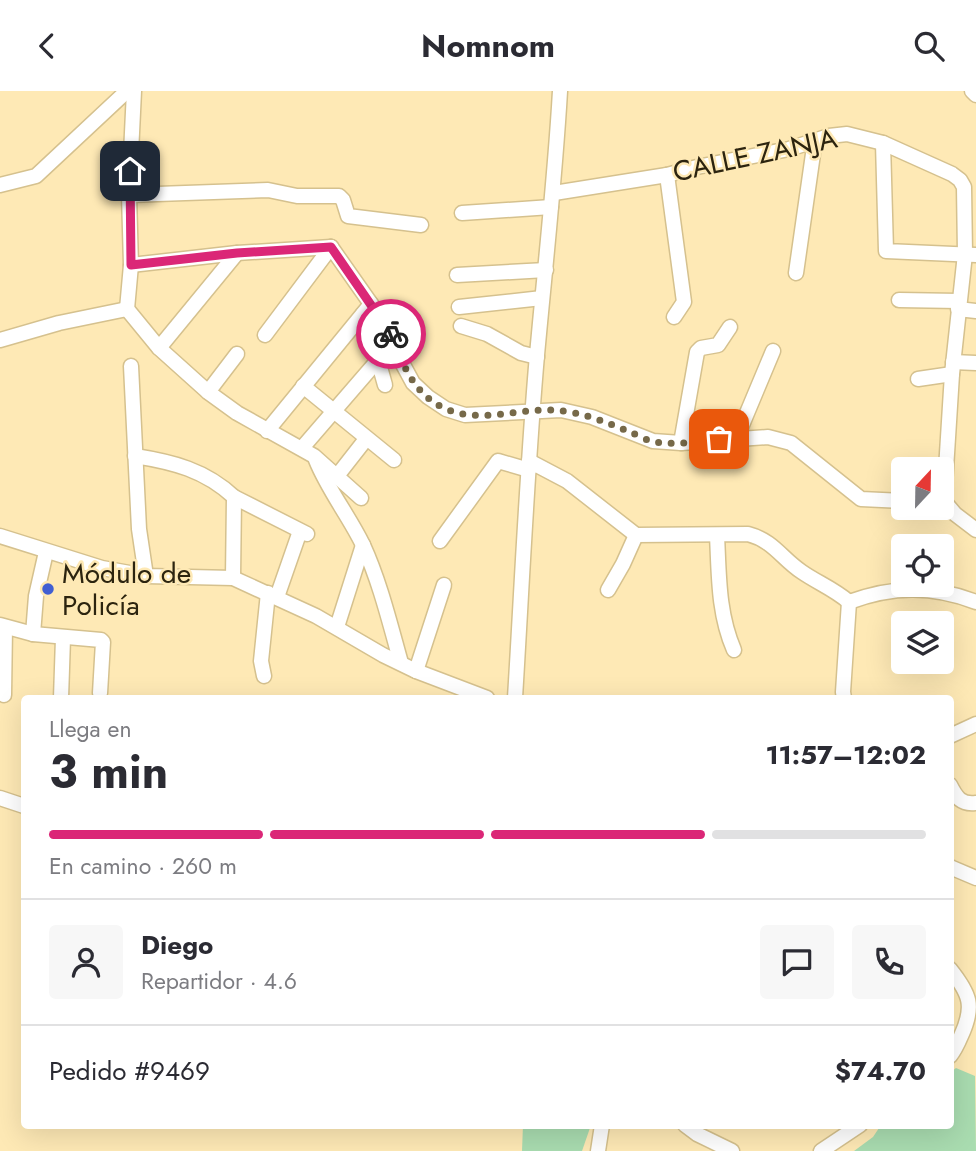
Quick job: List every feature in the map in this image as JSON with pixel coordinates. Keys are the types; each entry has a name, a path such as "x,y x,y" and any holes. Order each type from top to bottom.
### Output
{"street":[{"path":"0,185 36,176 127,91"},
{"path":"134,91 129,195 131,265 127,309 159,348 208,392 267,431 308,452 361,498"},
{"path":"515,695 537,357 553,200 560,91"},
{"path":"972,91 976,95"},
{"name":"CALLE ZANJA","path":"462,213 553,200 847,134 883,143 952,174 964,187 971,254 959,305 946,457"},
{"path":"796,273 815,140"},
{"path":"883,143 886,251 971,254"},
{"path":"667,175 684,302 674,317"},
{"path":"129,195 268,190 298,196 339,196 348,216 421,225"},
{"path":"131,265 237,253 331,247"},
{"path":"331,247 367,309 386,385"},
{"path":"265,335 331,247"},
{"path":"159,348 237,253"},
{"path":"457,275 546,270"},
{"path":"459,307 542,298"},
{"path":"900,300 959,305 976,311"},
{"path":"0,340 59,323 127,309"},
{"path":"267,431 367,309"},
{"path":"367,309 390,331 400,359 414,383 446,409 466,415 561,410 592,417 653,442 681,443 768,436 791,443 860,499 891,500"},
{"path":"461,326 486,334 521,353 537,357"},
{"path":"681,443 697,352 701,348 718,345 730,327"},
{"path":"737,437 774,351"},
{"path":"208,392 237,354"},
{"path":"308,452 333,411 378,361"},
{"path":"918,379 976,363"},
{"path":"131,366 139,529 146,576"},
{"path":"303,386 394,460"},
{"path":"337,476 366,439"},
{"path":"308,452 363,545 401,663"},
{"path":"135,456 191,468 213,479 234,497 303,532 273,595 261,661 264,676"},
{"path":"440,541 498,461 529,466 567,481 636,535 748,534 763,538 796,567 849,602"},
{"path":"233,578 234,497"},
{"path":"954,512 976,530"},
{"path":"608,590 636,535"},
{"path":"717,535 720,605 724,628 734,650"},
{"path":"0,536 102,568 146,576 233,578 337,627 416,671 479,695"},
{"path":"337,627 363,545"},
{"path":"33,634 36,596 46,552"},
{"path":"416,671 444,585"},
{"path":"849,602 890,591 930,589 976,602"},
{"path":"844,695 849,602"},
{"path":"4,695 3,626 33,634 98,639 103,642 100,693"},
{"path":"61,695 63,638"},
{"path":"954,734 976,724"},
{"path":"954,793 957,799 968,804 976,803"},
{"path":"0,798 21,805"},
{"path":"954,869 976,878"},
{"path":"954,974 970,1000 969,1020 954,1048"},
{"path":"598,1151 601,1129"},
{"path":"690,1129 732,1151"},
{"path":"821,1151 854,1129"}],"green space":[{"path":"956,1068 975,1076 976,1151 854,1151 873,1137 878,1129 954,1129"},
{"path":"523,1129 590,1129 582,1151 522,1151"}],"way so far":[{"path":"391,334 400,359 414,383 446,409 466,415 561,410 592,417 653,442 681,443 719,439"}],"place":[{"name":"Módulo de Policía","path":"48,589"}],"route":[{"path":"130,171 131,265 237,253 331,247 391,334"}]}
